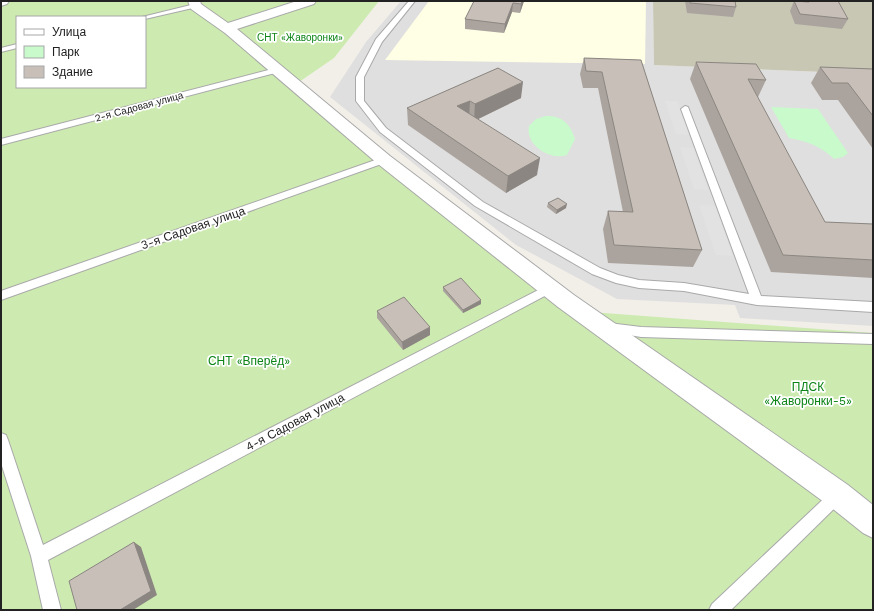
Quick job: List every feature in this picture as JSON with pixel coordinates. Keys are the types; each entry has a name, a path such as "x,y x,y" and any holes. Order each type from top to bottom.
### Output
{"street":[{"path":"227,28 310,1"},
{"path":"194,3 227,28 384,160 566,301 606,328 838,495 873,523"}],"lane":[{"path":"412,1 379,41 360,77 360,101 383,130 479,204 596,271 616,279 639,284 684,287 757,300 873,307"},
{"path":"146,17 194,3"},
{"path":"1,50 16,46"},
{"name":"2-я Садовая улица","path":"1,142 276,70"},
{"path":"685,110 757,300"},
{"name":"3-я Садовая улица","path":"1,296 384,160"},
{"name":"4-я Садовая улица","path":"39,556 550,288"},
{"path":"606,328 641,332 873,339"},
{"path":"1,440 39,556 52,610"},
{"path":"718,610 838,495"}],"shaded area":[{"path":"401,1 653,1 654,65 873,74 873,326 740,318 735,305 617,299 516,245 330,97 366,42"},
{"path":"429,1 646,1 645,64 385,60"},
{"path":"653,1 873,1 873,74 654,65"},
{"path":"665,101 677,101 689,135 676,134"},
{"path":"680,147 693,148 708,190 694,189"},
{"path":"699,205 715,206 733,256 716,255"}],"green space":[{"name":"СНТ «Вперёд»","path":"1,1 379,1 334,58 299,82 493,240 591,312 873,333 873,610 1,610"},
{"path":"771,107 818,109 848,153 843,157 834,159 829,154 813,145 789,138"},
{"path":"546,116 561,119 571,129 575,139 567,155 553,156 546,153 540,150 531,139 529,126 536,119"}],"building":[{"path":"474,1 522,1 521,4 513,3 505,24 465,19"},
{"path":"690,1 735,1 736,7 690,3"},
{"path":"794,1 838,1 848,19 800,14"},
{"path":"584,58 641,60 702,250 614,245 608,211 633,212 602,72 586,71"},
{"path":"696,62 756,64 766,80 748,79 825,222 873,224 873,260 783,255"},
{"path":"820,67 873,69 873,116 848,83 832,83"},
{"path":"498,68 523,82 475,104 470,101 457,106 540,158 508,176 407,108"},
{"path":"558,198 567,204 557,210 548,203"},
{"path":"461,278 481,300 463,310 443,287"},
{"path":"404,297 430,327 402,342 377,311"},
{"path":"134,542 151,591 120,610 77,610 69,581"}],"park label":[{"name":"СНТ «Жаворонки»","path":"300,37"},
{"name":"ПДСК «Жаворонки-5»","path":"808,394"}]}
